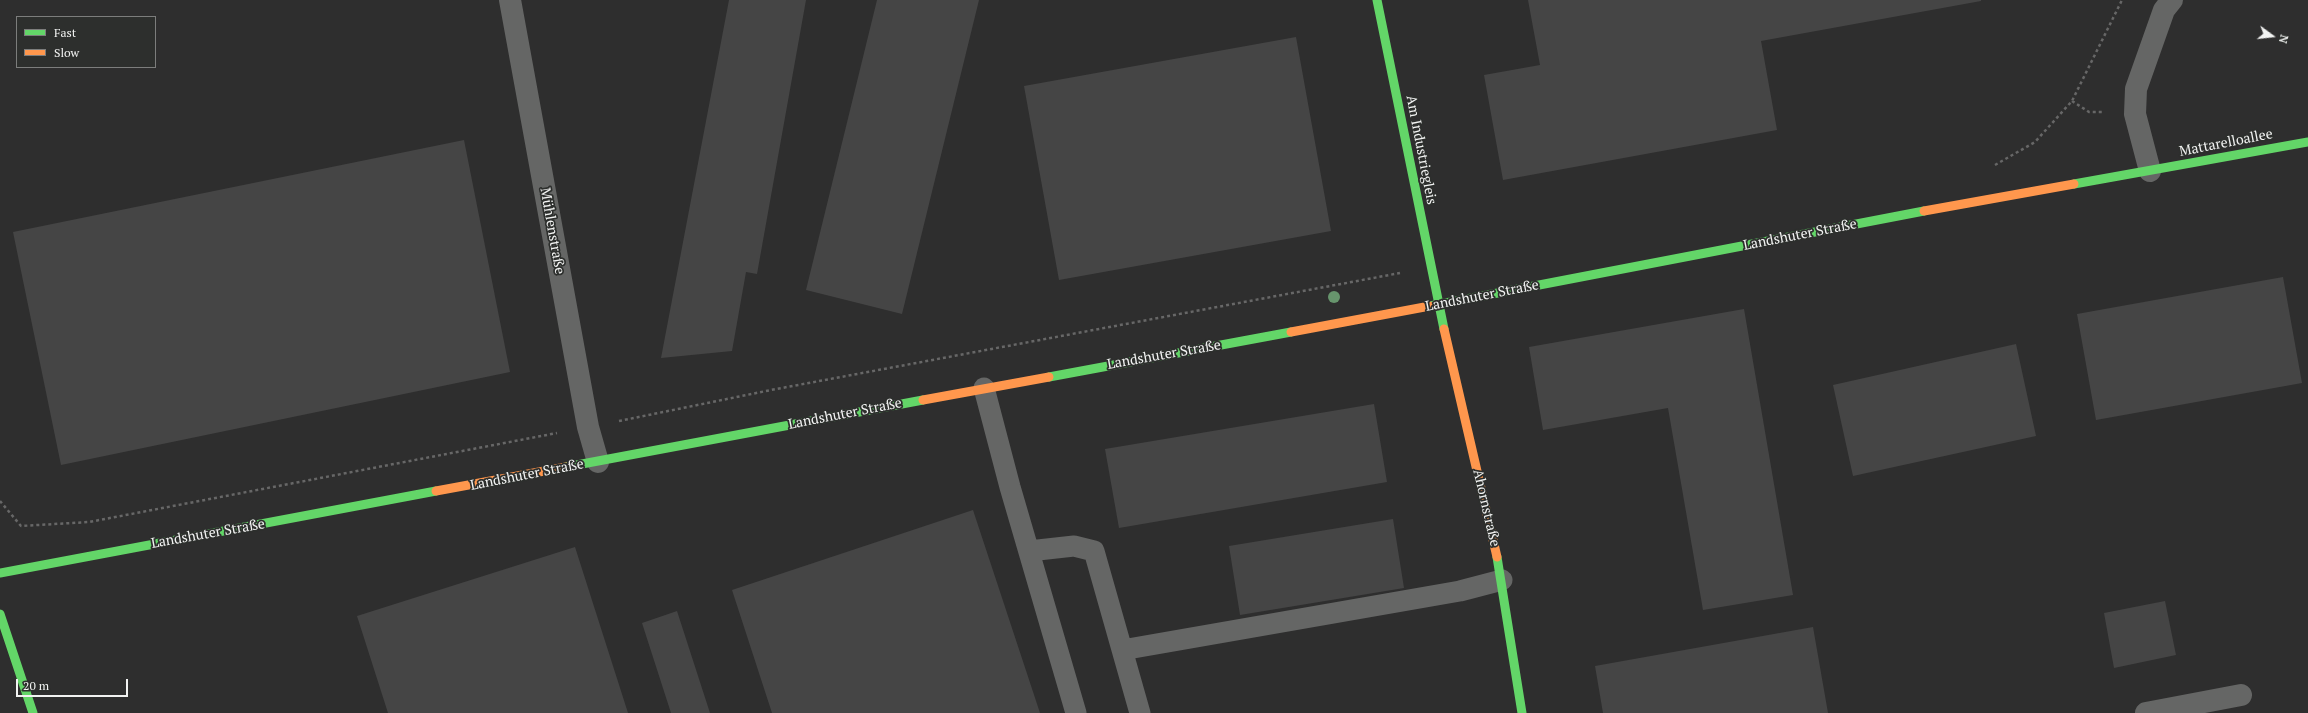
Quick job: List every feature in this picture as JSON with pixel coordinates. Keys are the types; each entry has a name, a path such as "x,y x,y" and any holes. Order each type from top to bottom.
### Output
{"street":[{"name":"Mühlenstraße","path":"510,0 588,427 598,462"},
{"name":"Am Industriegleis","path":"1377,0 1430,267 1439,304"},
{"path":"2150,171 2135,114 2136,89 2164,10 2172,0"},
{"name":"Mattarelloallee","path":"2150,171 2308,142"},
{"name":"Landshuter Straße","path":"0,573 1439,304 1977,201 2150,171"},
{"name":"Ahornstraße","path":"1439,304 1502,580 1522,713"},
{"path":"0,614 33,713"},
{"path":"2146,713 2241,695"}],"lane":[{"path":"984,388 1028,551 1076,713"},
{"path":"1028,551 1074,546 1094,551 1140,713"},
{"path":"1122,650 1460,591 1502,580"}],"path":[{"path":"1977,201 1978,172 2011,157 2035,142 2072,101 2122,0"},
{"path":"0,501 20,526 88,522 588,427 771,390 1430,267"}],"building":[{"path":"729,0 806,0 757,274 746,272 732,351 661,358"},
{"path":"877,0 979,0 902,314 806,290"},
{"path":"1528,0 1981,1 1761,41 1777,130 1503,180 1484,75 1540,65"},
{"path":"1296,37 1331,231 1059,280 1024,86"},
{"path":"464,140 510,372 61,465 13,232"},
{"path":"2283,277 2302,383 2096,420 2077,314"},
{"path":"1744,309 1793,595 1703,610 1668,408 1543,430 1529,347"},
{"path":"2016,344 2036,436 1853,476 1833,385"},
{"path":"1374,404 1387,482 1119,528 1105,449"},
{"path":"973,510 1040,713 772,713 732,590"},
{"path":"1393,519 1404,588 1240,615 1229,546"},
{"path":"575,547 628,713 388,713 357,616"},
{"path":"2165,601 2176,655 2114,668 2104,613"},
{"path":"677,611 710,713 671,713 642,623"},
{"path":"1813,627 1828,713 1603,713 1595,666"}],"traffic: fast":[{"path":"1377,0 1444,329"},
{"path":"2074,184 2308,142"},
{"path":"1430,306 1924,211"},
{"path":"1049,377 1291,332"},
{"path":"566,467 923,400"},
{"path":"0,573 436,491"},
{"path":"1497,557 1522,713"},
{"path":"0,614 33,713"}],"traffic: slow":[{"path":"1924,211 2074,184"},
{"path":"1291,332 1430,306"},
{"path":"1444,329 1497,557"},
{"path":"923,400 1049,377"},
{"path":"436,491 566,467"}]}
